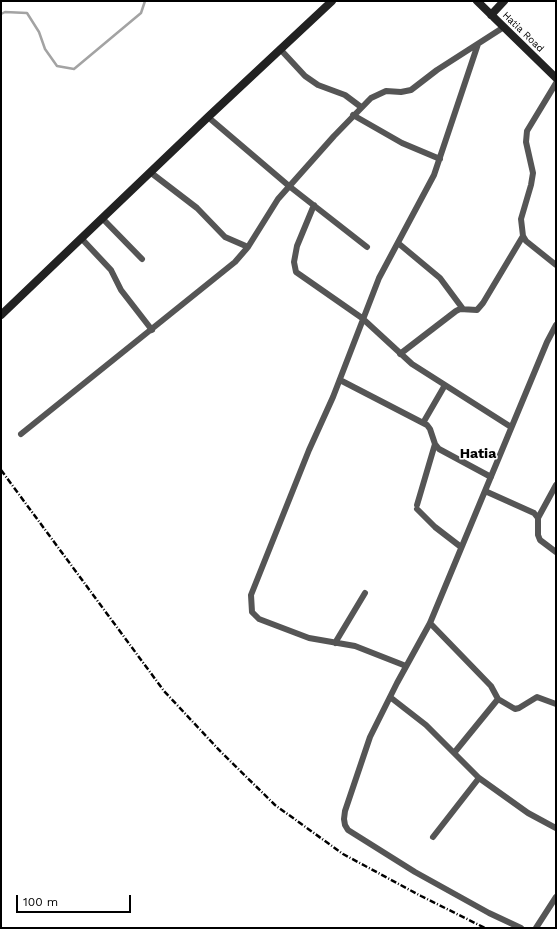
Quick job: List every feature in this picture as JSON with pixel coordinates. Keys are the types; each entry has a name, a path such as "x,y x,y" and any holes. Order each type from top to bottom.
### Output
{"street":[{"path":"1,315 332,1"},
{"name":"Hatia Road","path":"477,1 556,78"},
{"path":"491,15 504,1"},
{"path":"21,434 235,262 248,247 278,199 361,107 378,94 386,91 401,92 411,90 437,70 504,27"},
{"path":"406,666 348,643 335,643 309,638 259,619 252,612 251,600 306,457 340,380 362,318 379,278 431,181 478,44"},
{"path":"280,49 305,76 318,85 345,95 361,107"},
{"path":"556,83 527,130 526,142 533,173 521,219 523,236 526,241 556,264"},
{"path":"353,115 402,143 440,158"},
{"path":"208,117 289,186 367,247"},
{"path":"150,172 198,208 226,237 248,247"},
{"path":"314,205 297,246 294,269 307,280 362,318 400,354 511,428"},
{"path":"102,218 142,259"},
{"path":"400,354 451,314 463,310 474,311 483,303 523,236"},
{"path":"81,238 111,270 121,290 152,330"},
{"path":"398,243 440,278 463,310"},
{"path":"521,928 489,913 415,872 348,830 344,825 345,811 370,737 406,666 430,623 547,342 556,325"},
{"path":"340,380 423,423 430,429 435,444 445,452 491,477"},
{"path":"423,423 445,385"},
{"path":"435,444 417,507 435,527 461,547"},
{"path":"556,485 538,518 538,535 540,540 556,552"},
{"path":"485,491 530,510 538,518"},
{"path":"335,643 365,593"},
{"path":"430,623 491,686 498,700 515,709 537,697 556,704"},
{"path":"390,697 426,726 479,778 528,813 556,828"},
{"path":"454,752 498,700"},
{"path":"433,837 479,778"},
{"path":"536,928 556,897"}],"waterway":[{"path":"1,14 5,12 27,13 39,32 45,49 57,66 74,69 141,13 145,1"}],"railway":[{"path":"1,470 164,691 221,752 275,805 343,854 485,928"}],"district":[{"name":"Hatia","path":"478,454"}]}
